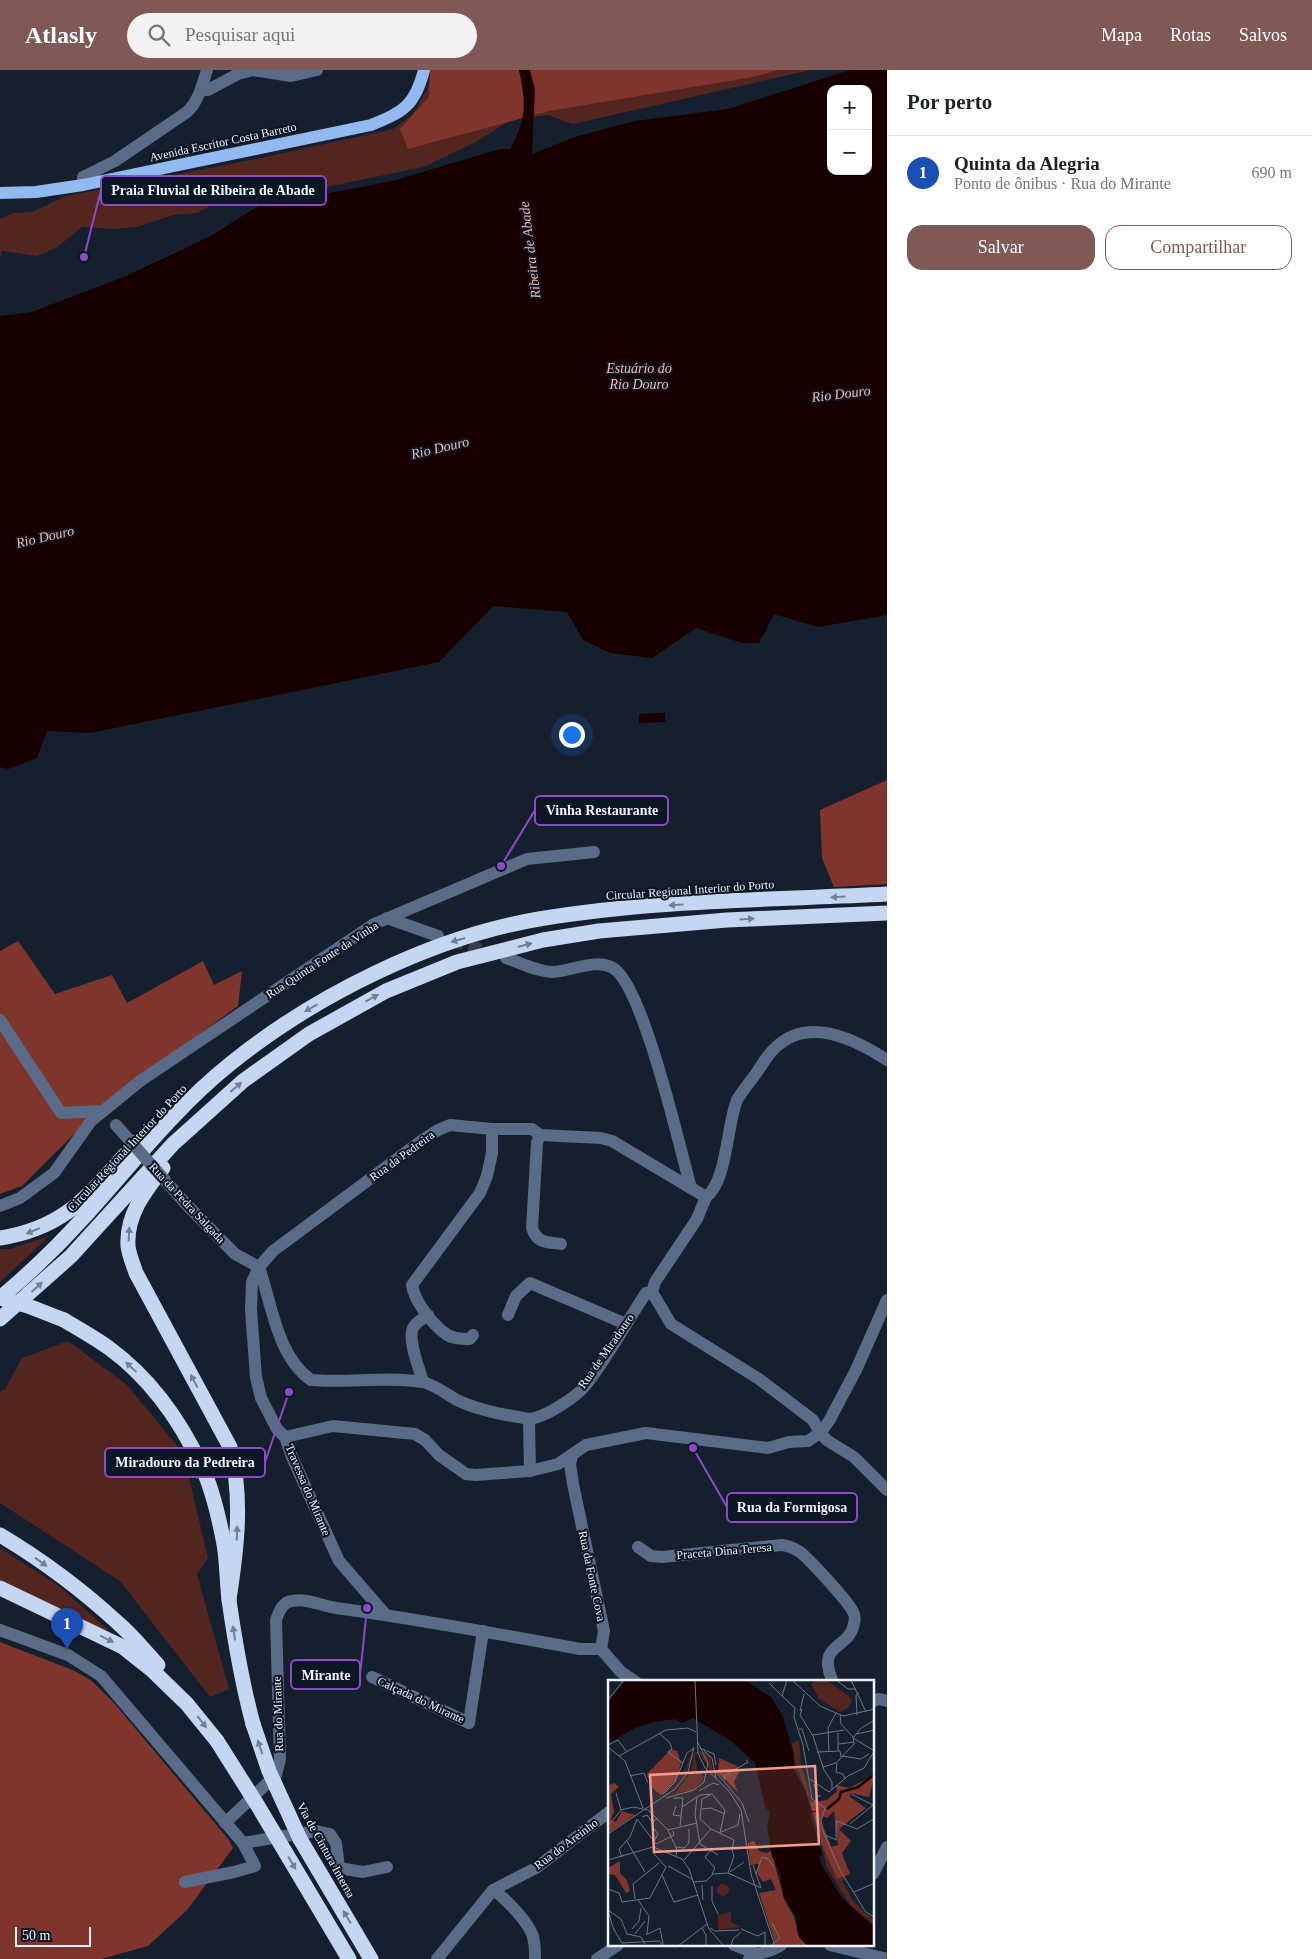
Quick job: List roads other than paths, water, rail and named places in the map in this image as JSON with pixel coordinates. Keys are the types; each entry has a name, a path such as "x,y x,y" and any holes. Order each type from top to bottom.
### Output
{"highway":[{"name":"Circular Regional Interior do Porto","path":"0,1298 62,1241 185,1105 230,1064 297,1016 377,971 452,942 539,919 637,906 887,894"},
{"path":"0,1319 71,1256 173,1144 243,1081 309,1034 386,991 457,962 543,940 599,931 727,920 887,912"},
{"path":"0,1238 24,1235 64,1216 82,1202 152,1127 185,1105"},
{"path":"200,1119 138,1203 129,1224 128,1247 136,1273 230,1447 236,1471 238,1496 236,1560 229,1599"},
{"name":"Via de Cintura Interna","path":"0,1298 28,1306 64,1320 109,1348 155,1392 172,1414 202,1467 212,1492 224,1545 229,1599 239,1667 252,1724 269,1771 300,1839 371,1959"},
{"path":"0,1535 22,1548 77,1588 119,1624 176,1684 258,1806 349,1959"},
{"path":"0,1588 122,1647 152,1670 188,1704"}],"main road":[{"name":"Avenida Escritor Costa Barreto","path":"0,194 36,192 83,185 370,125 393,116 412,101 420,85 424,70"}],"street":[{"path":"83,185 84,177 115,161 187,112 193,106 207,70"},
{"path":"201,88 208,90 238,74 253,70 291,76 316,70"},
{"name":"Rua Quinta Fonte da Vinha","path":"103,1111 140,1081 374,924 527,859 594,852"},
{"path":"386,918 438,936"},
{"path":"506,958 552,972 586,966 613,968 626,981 634,997 657,1063 691,1188"},
{"path":"0,1020 61,1113 103,1111"},
{"name":"Rua de Miradouro","path":"529,1419 548,1414 583,1388 646,1293 652,1292 655,1282 697,1219 706,1196 713,1191 728,1143 738,1100 773,1050 790,1037 809,1031 831,1032 887,1060"},
{"path":"0,1206 20,1198 54,1173 92,1121 103,1111"},
{"name":"Rua da Pedra Salgada","path":"103,1111 186,1204 236,1254 259,1267"},
{"name":"Rua da Pedreira","path":"259,1267 273,1251 438,1130 450,1125 492,1129 532,1129 540,1136 601,1138 612,1141 706,1196"},
{"path":"474,1335 470,1339 458,1339 446,1335 421,1308 413,1294 412,1285 480,1193 488,1176 492,1153 492,1129"},
{"path":"540,1136 537,1143 532,1228 535,1236 541,1241 561,1244"},
{"path":"259,1267 283,1346 300,1373 311,1380 423,1382 480,1409 529,1419 530,1471"},
{"name":"Travessa do Mirante","path":"259,1267 252,1282 251,1310 256,1377 262,1398 277,1429 285,1437 292,1457 339,1561 385,1614"},
{"path":"508,1315 516,1296 530,1283 626,1324"},
{"path":"652,1292 671,1324 759,1379 813,1420 820,1433 828,1441 854,1457 887,1490"},
{"path":"285,1437 332,1426 415,1434 425,1440 439,1455 466,1474 475,1476 530,1471 558,1464 586,1445 646,1433 768,1448 789,1442 808,1441 820,1433 829,1421 856,1370 887,1300"},
{"path":"423,1382 411,1337 412,1329 428,1315"},
{"name":"Rua da Fonte Cova","path":"572,1456 570,1464 604,1631 601,1649"},
{"name":"Praceta Dina Teresa","path":"638,1546 651,1556 782,1545 801,1553 849,1604 854,1614 854,1625 850,1634 830,1652 827,1663 832,1680"},
{"name":"Rua do Mirante","path":"226,1823 276,1775 280,1759 276,1620 280,1609 289,1601 305,1600 334,1608 385,1614 580,1649 601,1649"},
{"path":"0,1630 68,1655 101,1676 243,1843 255,1866 185,1882"},
{"name":"Calçada do Mirante","path":"372,1677 469,1723 482,1631"},
{"path":"601,1649 621,1672 633,1680"},
{"path":"874,1701 887,1701"},
{"name":"Rua do Areinho","path":"437,1959 493,1890 536,1868 608,1814"},
{"path":"243,1843 316,1832 330,1834 336,1843 339,1868 363,1872 387,1867"},
{"path":"874,1872 887,1847"},
{"path":"493,1890 500,1895 529,1927 534,1940 535,1959"},
{"path":"597,1959 616,1946"},
{"path":"736,1946 753,1956 772,1951 780,1946"},
{"path":"830,1959 835,1946 887,1959"}],"water":[{"name":"Estuário do Rio Douro","path":"519,70 530,70 535,90 532,154 575,137 635,121 728,109 850,70 887,70 887,615 818,627 774,614 759,643 742,643 696,628 652,658 610,653 583,640 567,612 493,606 439,662 90,733 47,731 37,758 8,769 0,767 0,316 32,312 126,276 209,237 263,203 284,202 392,181 500,149 510,149 520,129 524,102"},
{"path":"665,713 665,722 639,723 639,714"}],"tunnel":[{"path":"452,940 494,954"}],"place":[{"name":"Praia Fluvial de Ribeira de Abade","path":"84,257"},
{"name":"Vinha Restaurante","path":"501,866"},
{"name":"Miradouro da Pedreira","path":"289,1392"},
{"name":"Rua da Formigosa","path":"693,1448"},
{"name":"Mirante","path":"367,1608"},
{"name":"Quinta da Alegria","path":"67,1649"}],"water label":[{"name":"Ribeira de Abade","path":"530,250"},
{"name":"Rio Douro","path":"841,394"},
{"name":"Rio Douro","path":"440,448"},
{"name":"Rio Douro","path":"45,537"}]}
